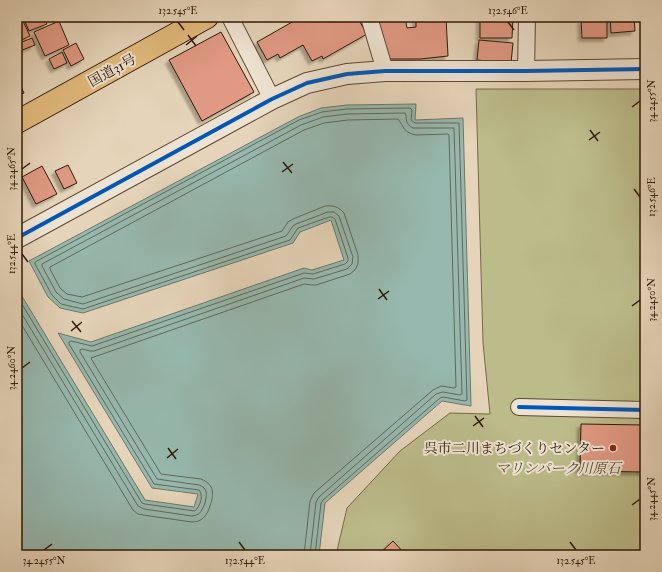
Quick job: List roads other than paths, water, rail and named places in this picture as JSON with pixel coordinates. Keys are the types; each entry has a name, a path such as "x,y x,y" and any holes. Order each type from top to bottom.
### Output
{"highway":[{"name":"国道31号","path":"17,122 207,17"}],"street":[{"path":"230,17 272,99"},
{"path":"369,17 385,70"},
{"path":"526,72 527,17"},
{"path":"17,238 272,99 307,83 347,74 385,70 526,72 645,69"},
{"path":"519,407 645,410"}],"water":[{"path":"416,104 415,120 463,118 471,406 442,401 325,503 319,555 17,555 17,288 145,500 194,507 198,494 152,488 58,333 91,342 304,268 312,270 344,260 331,220 300,232 293,243 83,313 60,308 48,297 29,261 298,117 321,108 347,105"}],"place":[{"name":"呉市二川まちづくりセンター","path":"613,448"}],"park label":[{"name":"マリンパーク川原石","path":"558,468"}]}
